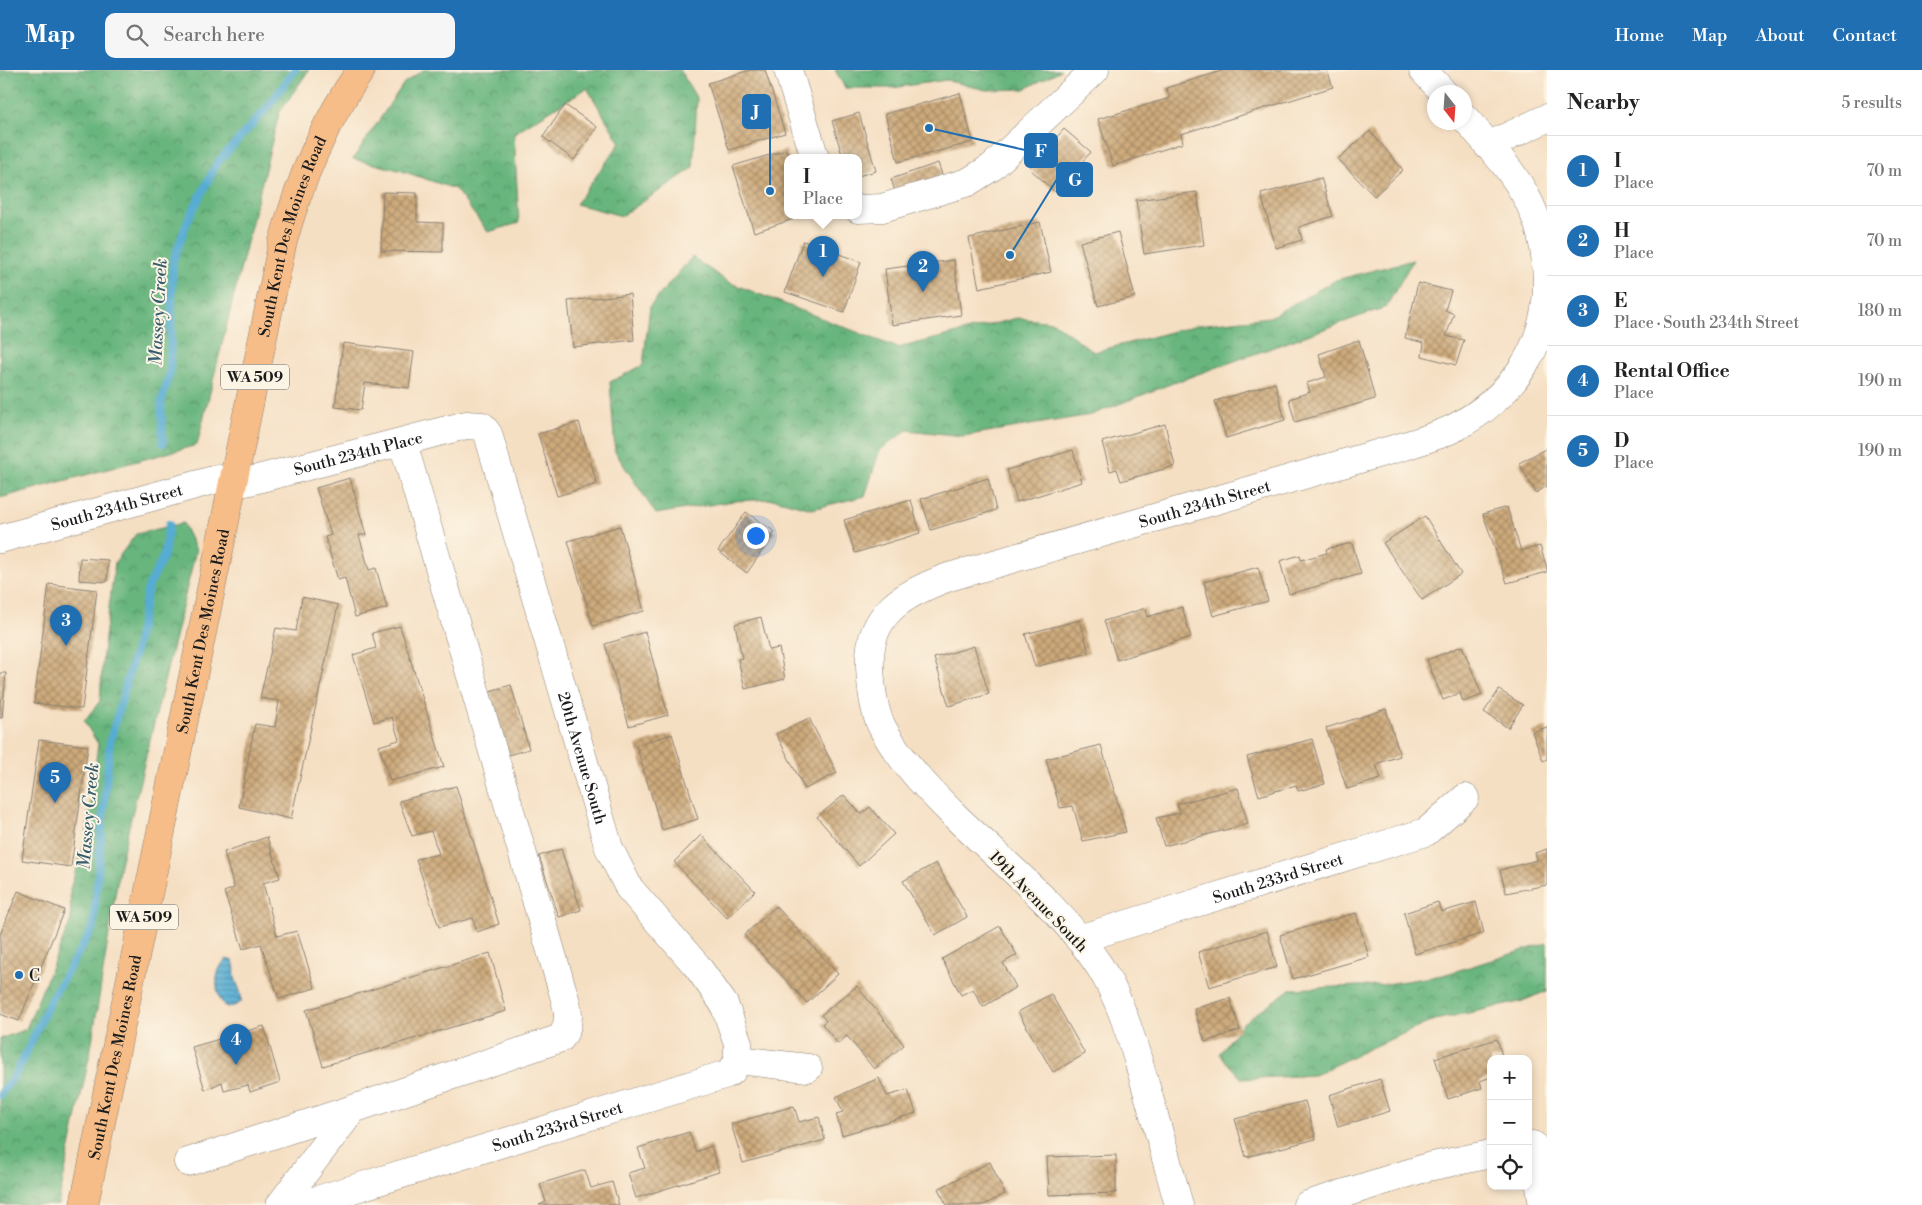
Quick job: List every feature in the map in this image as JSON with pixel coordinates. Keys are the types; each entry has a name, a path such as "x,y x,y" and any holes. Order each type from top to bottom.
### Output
{"main road":[{"name":"South Kent Des Moines Road","path":"84,1205 282,245 293,204 323,132 361,70"}],"street":[{"path":"788,70 814,154"},
{"path":"862,209 882,208 968,182 980,176 992,167 1095,70"},
{"path":"1488,146 1547,118"},
{"name":"South 234th Street","path":"869,652 878,629 892,604 917,588 949,577 1408,445 1452,429 1486,407 1501,394 1542,346 1546,297 1544,242 1535,215 1524,192 1472,127"},
{"name":"South 234th Place","path":"234,481 246,482 403,443 466,425 482,426"},
{"name":"20th Avenue South","path":"482,426 488,434 609,848 629,888 697,966 724,1004 738,1043 738,1060"},
{"path":"188,1162 353,1109 561,1038 568,1028 568,1012 560,982 403,443"},
{"name":"South 234th Street","path":"0,539 217,479 234,481"},
{"name":"19th Avenue South","path":"869,652 872,691 882,726 904,760 930,791 1080,939 1100,968 1118,1002 1141,1071 1179,1205"},
{"name":"South 233rd Street","path":"1080,939 1426,832 1465,798"},
{"path":"738,1060 808,1068"},
{"name":"South 233rd Street","path":"301,1205 728,1074 732,1071 738,1060"},
{"path":"280,1205 353,1109"},
{"path":"1536,1145 1543,1205"},
{"path":"1307,1205 1428,1167 1487,1155"}],"green space":[{"path":"0,70 309,70 279,113 197,445 0,498"},
{"path":"423,70 680,70 697,99 693,168 622,216 576,204 620,143 587,88 514,133 519,223 488,232 455,189 399,170 353,159 404,83"},
{"path":"835,70 1061,70 1025,89 986,90 946,80 892,88 845,88"},
{"path":"692,257 728,282 898,348 1017,318 1053,322 1094,352 1197,325 1270,317 1336,280 1413,260 1386,307 1173,383 1091,415 963,436 907,430 880,450 865,496 812,509 775,499 733,501 656,514 615,452 610,382 643,365 650,306"},
{"path":"183,523 196,550 120,864 91,1048 58,1205 0,1205 0,1039 26,1029 71,920 70,889 86,838 98,744 84,721 100,701 103,653 115,562 136,534"},
{"path":"1547,943 1547,991 1520,1002 1435,1020 1314,1075 1242,1079 1219,1054 1243,1023 1290,989 1380,985 1443,975"}],"water":[{"path":"227,959 234,963 235,978 241,1002 234,1006 226,1007 217,990 217,976 222,963"}],"building":[{"path":"750,70 765,70 785,133 729,150 708,83"},
{"path":"1225,70 1327,70 1333,87 1181,134 1183,143 1113,166 1098,119 1170,98 1166,88"},
{"path":"960,93 973,142 898,162 885,114"},
{"path":"565,105 597,127 574,160 543,137"},
{"path":"859,113 876,171 862,175 862,154 842,154 832,121"},
{"path":"1064,129 1091,152 1055,192 1029,168"},
{"path":"1370,131 1403,170 1374,196 1338,159"},
{"path":"786,150 788,154 784,154 784,219 794,219 754,232 733,166"},
{"path":"938,163 943,178 896,194 891,179"},
{"path":"1321,178 1333,216 1299,227 1302,240 1276,248 1261,194"},
{"path":"383,192 417,193 417,222 443,223 443,252 381,251"},
{"path":"1197,192 1204,245 1144,254 1136,200"},
{"path":"1040,222 1051,272 979,288 969,238"},
{"path":"1118,232 1135,297 1098,306 1080,242"},
{"path":"803,241 861,262 844,312 785,292"},
{"path":"954,260 961,315 892,325 885,269"},
{"path":"1418,283 1451,291 1445,310 1454,314 1446,336 1464,340 1456,365 1422,356 1424,343 1405,338"},
{"path":"630,294 634,340 573,347 568,301"},
{"path":"1359,340 1375,399 1295,422 1289,399 1310,392 1307,383 1326,377 1319,354"},
{"path":"343,343 414,352 409,388 365,383 361,410 335,407"},
{"path":"1275,383 1285,420 1226,438 1215,401"},
{"path":"579,422 597,484 557,496 538,434"},
{"path":"1165,424 1175,466 1121,481 1117,469 1110,471 1102,442"},
{"path":"1547,448 1547,486 1536,493 1519,463"},
{"path":"1073,450 1082,482 1017,502 1007,470"},
{"path":"350,478 366,535 359,535 369,570 376,568 387,608 355,617 345,578 338,580 325,537 331,535 316,488"},
{"path":"988,478 996,510 931,530 921,499"},
{"path":"911,500 920,533 855,553 844,520"},
{"path":"1507,507 1521,551 1540,546 1547,572 1507,583 1483,514"},
{"path":"746,512 775,532 747,573 718,551"},
{"path":"1425,516 1461,574 1422,600 1383,543"},
{"path":"620,526 644,611 593,626 568,541"},
{"path":"1352,543 1361,574 1289,594 1280,561 1300,555 1301,560 1327,553 1326,549"},
{"path":"80,558 108,560 107,582 79,580"},
{"path":"1258,567 1268,601 1213,616 1204,582"},
{"path":"49,584 97,590 82,709 34,703"},
{"path":"302,597 338,605 291,819 239,807 255,724 275,727 279,701 260,698 276,628 296,631"},
{"path":"1182,607 1191,637 1117,660 1104,621 1146,608 1147,617"},
{"path":"761,617 769,650 779,648 785,679 745,689 738,659 742,658 735,624"},
{"path":"1080,620 1089,653 1035,667 1025,634"},
{"path":"400,626 444,767 390,781 379,746 399,740 392,717 374,722 353,655 376,648 372,633"},
{"path":"645,632 668,715 629,726 605,644"},
{"path":"974,646 989,694 949,706 934,658"},
{"path":"1462,646 1482,695 1463,702 1460,693 1443,700 1427,660"},
{"path":"0,673 6,673 2,718 0,718"},
{"path":"511,685 529,749 508,755 490,691"},
{"path":"1499,690 1523,705 1508,728 1484,712"},
{"path":"1386,709 1400,756 1376,764 1381,779 1347,789 1326,728"},
{"path":"809,718 837,773 805,789 776,734"},
{"path":"1547,727 1547,759 1543,761 1532,732"},
{"path":"672,734 698,819 662,830 636,745"},
{"path":"1312,739 1325,784 1298,791 1296,785 1259,796 1247,757"},
{"path":"39,740 88,746 71,867 22,860"},
{"path":"1101,745 1126,832 1083,841 1073,806 1060,808 1046,759"},
{"path":"456,786 499,924 477,932 473,918 439,927 416,859 439,854 431,831 412,836 399,801"},
{"path":"1238,788 1248,824 1164,846 1156,818 1180,813 1177,804"},
{"path":"844,795 861,814 870,807 894,834 859,866 817,817"},
{"path":"701,835 755,891 727,918 674,862"},
{"path":"267,837 280,878 263,883 277,936 297,931 315,988 279,999 261,944 243,949 224,892 234,888 224,852"},
{"path":"561,849 581,910 559,917 539,856"},
{"path":"1547,849 1547,885 1506,893 1500,870 1537,860 1535,853"},
{"path":"936,863 967,917 935,935 903,881"},
{"name":"C","path":"18,891 64,910 19,1021 0,1014 0,935"},
{"path":"1438,902 1441,912 1476,902 1484,933 1415,954 1404,913"},
{"path":"776,906 838,974 807,1003 744,935"},
{"path":"1356,913 1369,957 1293,979 1280,935"},
{"path":"1000,926 1017,955 1003,963 1016,987 983,1007 973,989 961,995 942,959"},
{"path":"1267,931 1277,967 1209,987 1198,952"},
{"path":"490,953 506,1011 323,1066 306,1010"},
{"path":"857,986 904,1045 874,1069 847,1036 838,1044 822,1024 826,1021 821,1015"},
{"path":"1051,994 1085,1054 1053,1072 1018,1012"},
{"path":"1230,998 1240,1030 1205,1042 1194,1009"},
{"path":"264,1026 280,1082 250,1092 248,1085 224,1091 222,1082 205,1090 192,1047"},
{"path":"1497,1039 1502,1055 1487,1055 1487,1078 1480,1081 1482,1088 1448,1099 1435,1058"},
{"path":"879,1078 887,1096 908,1090 916,1113 842,1135 836,1114 843,1112 836,1097"},
{"path":"1380,1079 1390,1111 1338,1127 1329,1095"},
{"path":"1305,1101 1316,1139 1246,1157 1235,1119"},
{"path":"794,1106 799,1122 819,1117 825,1140 743,1163 731,1124"},
{"path":"689,1132 696,1152 711,1146 719,1172 636,1198 628,1173 645,1168 638,1148"},
{"path":"1116,1155 1116,1193 1049,1195 1047,1157"},
{"path":"990,1162 1005,1194 984,1205 947,1205 938,1189"},
{"path":"585,1170 591,1188 612,1182 619,1205 539,1205 546,1202 540,1184"}],"waterway":[{"name":"Massey Creek","path":"163,443 161,403 170,372 173,261 187,222 217,163 267,108 295,70"},
{"name":"Massey Creek","path":"0,1095 17,1072 51,999 93,928 110,741 136,648 148,588 164,555 169,524"}],"place":[{"name":"F","path":"929,128"},
{"name":"J","path":"770,191"},
{"name":"G","path":"1010,255"},
{"name":"I","path":"823,277"},
{"name":"H","path":"923,292"},
{"name":"E","path":"66,646"},
{"name":"D","path":"55,803"},
{"name":"C","path":"19,975"},
{"name":"Rental Office","path":"236,1065"}]}
